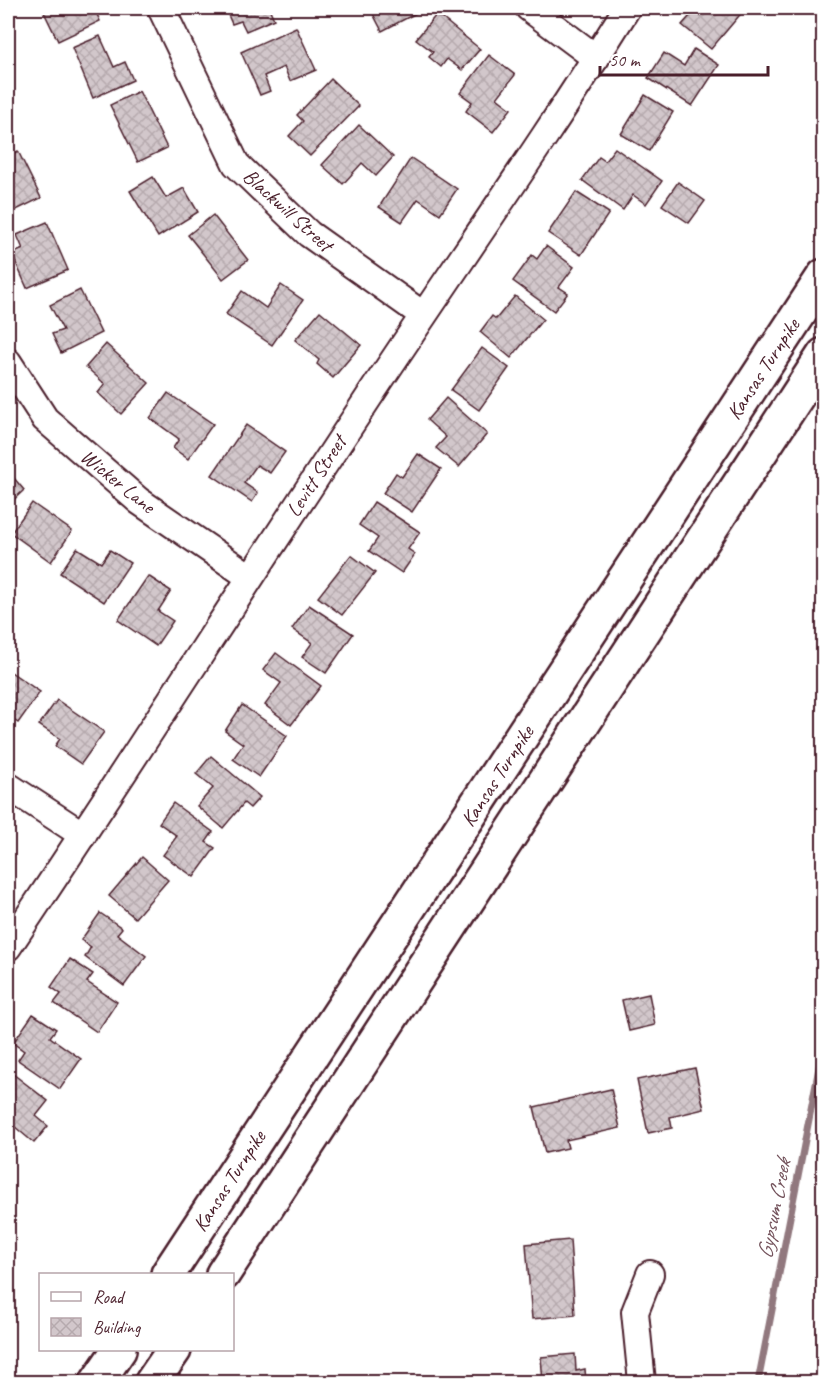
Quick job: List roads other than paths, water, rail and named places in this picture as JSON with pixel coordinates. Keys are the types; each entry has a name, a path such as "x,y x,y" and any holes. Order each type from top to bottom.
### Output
{"highway":[{"name":"Kansas Turnpike","path":"169,1273 824,276"},
{"name":"Kansas Turnpike","path":"224,1273 824,355"},
{"path":"97,1383 118,1351"},
{"path":"152,1383 173,1351"}],"street":[{"name":"Blackwill Street","path":"160,8 236,164 309,234 423,315"},
{"path":"529,8 596,58"},
{"name":"Levitt Street","path":"8,946 627,8"},
{"name":"Wicker Lane","path":"8,362 45,419 139,501 250,577"},
{"path":"8,786 83,835"},
{"path":"642,1383 635,1312 650,1275"}],"waterway":[{"name":"Gypsum Creek","path":"758,1382 824,1042"}]}
